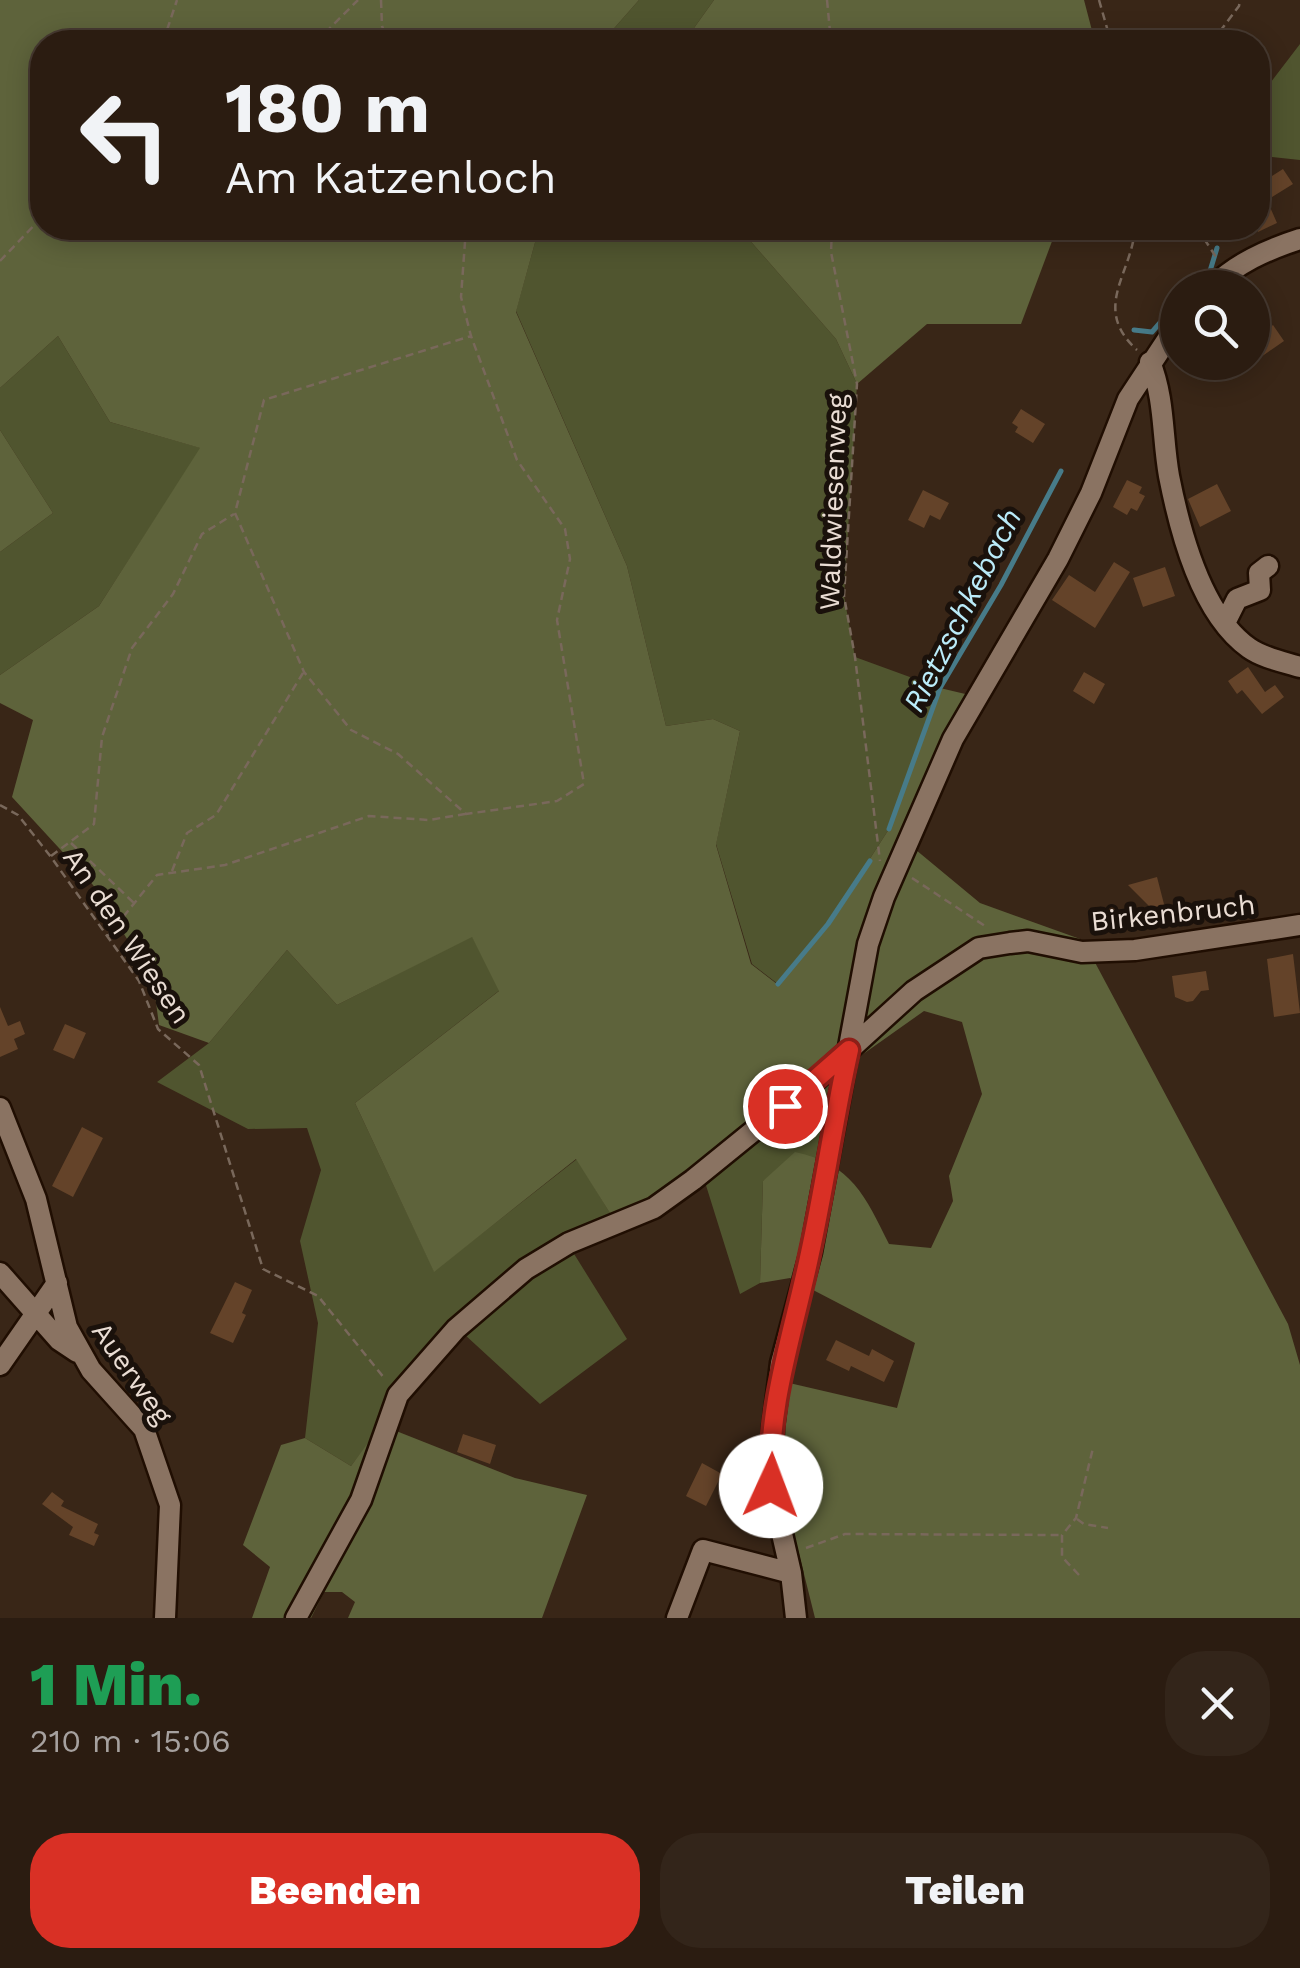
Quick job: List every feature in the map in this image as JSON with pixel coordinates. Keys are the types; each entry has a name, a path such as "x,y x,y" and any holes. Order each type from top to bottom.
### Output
{"street":[{"path":"1233,270 1264,250 1300,239"},
{"path":"796,1618 789,1564 771,1486 773,1428 782,1362 810,1252 855,1001 889,865 952,739 1058,559 1091,493 1128,400 1160,348"},
{"path":"1150,362 1160,387 1169,475 1192,562 1215,613 1250,649 1300,667"},
{"path":"1225,624 1236,600 1260,590 1259,572 1268,566"},
{"name":"Birkenbruch","path":"398,1394 456,1329 526,1270 569,1243 654,1208 815,1082 914,991 979,948 1028,941 1082,952 1135,950 1300,926"},
{"name":"Auerweg","path":"0,1108 36,1199 67,1328 78,1353 144,1428 170,1505 165,1618"},
{"path":"0,1273 34,1315 78,1353"},
{"path":"0,1365 57,1283"},
{"path":"296,1618 361,1500 398,1394"},
{"path":"677,1618 703,1550 789,1564"}],"path":[{"path":"167,30 178,0"},
{"path":"328,30 358,0"},
{"path":"381,0 384,30"},
{"path":"828,0 830,30"},
{"path":"1099,0 1108,30"},
{"path":"1221,30 1240,0"},
{"path":"0,261 30,230"},
{"path":"107,937 157,874 225,865 369,816 430,820 558,801 584,784 558,620 570,559 565,530 517,460 471,336 461,297 465,240"},
{"name":"Waldwiesenweg","path":"832,240 857,384 844,596 889,865"},
{"path":"1131,240 1112,301 1123,338 1150,362"},
{"path":"1202,240 1214,270"},
{"path":"466,814 398,754 351,730 304,672 235,514 264,400 471,336"},
{"path":"51,856 94,824 102,737 132,648 173,594 202,534 235,514"},
{"path":"172,872 187,834 216,815 304,672"},
{"name":"An den Wiesen","path":"0,805 18,815 51,856 139,981 158,1029 198,1066 226,1143 263,1269 318,1296 398,1394"},
{"path":"70,842 134,903"},
{"path":"889,865 1010,943"},
{"path":"1078,1574 1062,1556 1062,1535 1076,1518 1093,1448"},
{"path":"1076,1518 1084,1524 1108,1528"},
{"path":"789,1564 846,1534 1062,1535"}],"green space":[{"path":"0,0 639,0 613,30 30,30 30,240 536,240 516,312 627,566 666,726 713,719 740,731 716,845 751,964 777,984 828,924 889,829 940,688 978,697 910,845 980,903 1083,940 1288,1324 1300,1365 1300,1618 815,1618 777,1466 785,1382 897,1408 915,1343 790,1278 760,1283 763,1181 795,1152 814,1157 854,1184 889,1244 931,1248 953,1201 949,1176 982,1094 962,1022 924,1011 859,1057 810,1071 652,1201 613,1218 576,1159 434,1272 355,1103 499,991 472,937 337,1005 287,950 209,1043 159,1025 153,980 93,885 12,797 33,720 0,703 0,675 99,606 200,448 110,422 58,336 0,388"},
{"path":"639,0 714,0 693,30 613,30"},
{"path":"714,0 1084,0 1092,30 693,30"},
{"path":"1300,44 1300,160 1270,159 1270,83"},
{"path":"536,240 749,240 836,339 857,384 844,596 855,657 940,688 889,829 828,924 778,984 752,964 716,844 740,731 713,719 666,726 627,566 516,311"},
{"path":"749,240 1052,240 1021,324 927,324 857,384 836,339"},
{"path":"58,336 110,422 201,448 99,606 0,675 0,552 53,513 0,430 0,388"},
{"path":"0,430 53,513 0,552"},
{"path":"472,936 500,990 355,1103 434,1271 577,1159 613,1218 456,1329 351,1466 305,1438 318,1323 300,1241 321,1170 307,1128 248,1129 157,1082 209,1043 287,950 337,1005"},
{"path":"839,1071 820,1157 763,1181 760,1283 740,1294 704,1179"},
{"path":"571,1249 627,1339 540,1404 464,1334 528,1277"},
{"path":"381,1425 515,1478 587,1495 542,1618 348,1618 355,1602 342,1592 324,1592 311,1618 252,1618 270,1567 243,1545 281,1445 305,1438 351,1466"}],"building":[{"path":"1283,169 1293,184 1270,198 1270,177"},
{"path":"1270,207 1277,223 1270,226"},
{"path":"1273,325 1284,341 1270,351"},
{"path":"1021,409 1045,424 1033,443 1015,432 1018,427 1012,423"},
{"path":"1127,480 1142,487 1139,493 1145,496 1137,511 1131,508 1127,515 1113,507"},
{"path":"1217,484 1231,511 1200,527 1188,499"},
{"path":"923,490 949,503 940,520 930,515 924,528 908,520"},
{"path":"1114,562 1130,572 1095,628 1052,600 1069,575 1095,592"},
{"path":"1165,567 1175,596 1143,607 1133,578"},
{"path":"1248,667 1265,692 1275,685 1284,697 1262,714 1242,690 1237,694 1228,681"},
{"path":"1084,672 1105,684 1094,704 1073,691"},
{"path":"1157,877 1165,908 1154,911 1128,885"},
{"path":"1293,954 1300,1013 1274,1017 1267,959"},
{"path":"1206,971 1209,990 1201,991 1193,1001 1175,997 1172,976"},
{"path":"0,1007 8,1026 20,1021 25,1034 14,1039 18,1049 0,1057"},
{"path":"65,1024 86,1033 74,1059 53,1050"},
{"path":"82,1127 103,1138 73,1197 52,1186"},
{"path":"235,1282 252,1290 233,1343 210,1333"},
{"path":"836,1340 869,1356 872,1349 894,1361 884,1382 851,1366 849,1371 826,1360"},
{"path":"463,1434 496,1445 490,1464 457,1452"},
{"path":"702,1463 722,1474 706,1506 686,1496"},
{"path":"52,1492 64,1501 61,1506 98,1524 94,1546 69,1535 73,1527 42,1504"}],"waterway":[{"name":"Rietzschkebach","path":"1210,270 1217,248"},
{"name":"Rietzschkebach","path":"1134,330 1152,332 1160,323"},
{"name":"Rietzschkebach","path":"889,829 940,688 1001,585 1061,471"},
{"name":"Rietzschkebach","path":"778,984 828,924 870,861"}],"route":[{"path":"771,1486 770,1462 782,1362 810,1252 849,1050 785,1106"}]}
